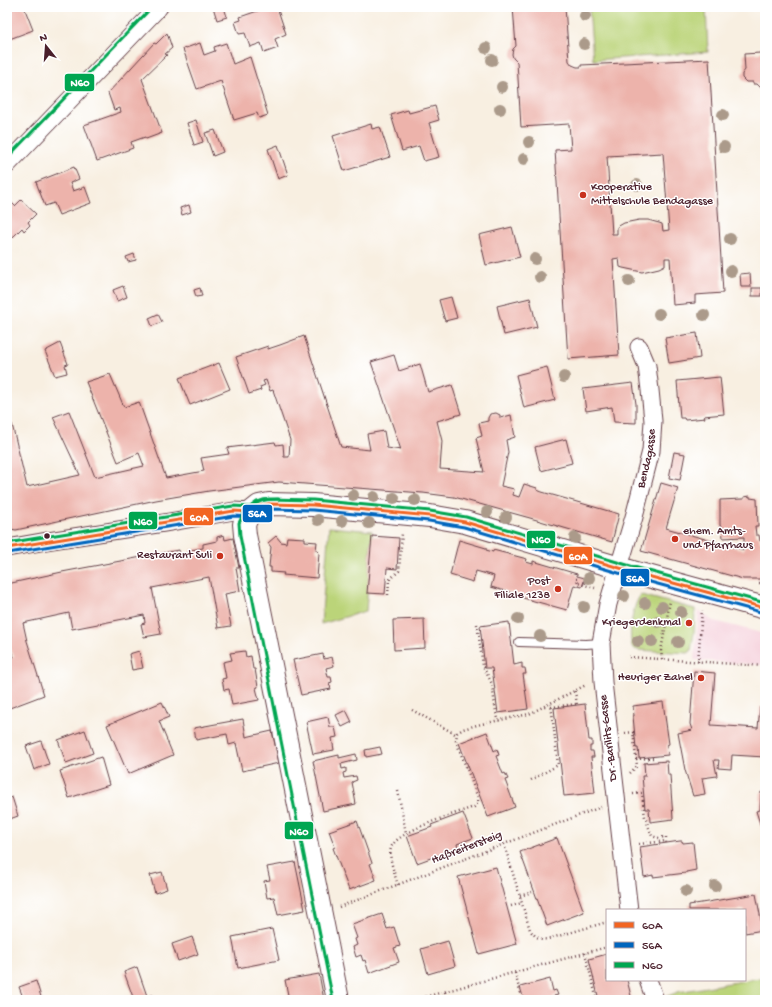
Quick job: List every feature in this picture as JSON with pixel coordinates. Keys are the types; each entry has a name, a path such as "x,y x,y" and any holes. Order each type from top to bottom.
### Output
{"main road":[{"path":"338,1000 245,535 245,520 251,512 259,506 269,504 313,506 430,516 465,522 598,562 765,608"}],"street":[{"path":"7,165 158,7"},
{"name":"Bendagasse","path":"619,568 651,451 653,422 650,390 647,366 639,347"},
{"path":"7,548 234,511 251,512"},
{"name":"Dr.-Barilits-Gasse","path":"619,568 608,604 601,649 629,909"},
{"path":"648,981 655,1000"}],"lane":[{"path":"519,642 586,644 601,649"}],"path":[{"path":"388,595 389,580 399,571 402,530"},
{"path":"578,579 577,583 596,588"},
{"path":"584,580 586,581 584,585"},
{"path":"759,583 765,584"},
{"path":"662,659 661,651 670,600"},
{"path":"698,662 702,609"},
{"path":"476,624 483,666 492,684 496,713 499,721"},
{"path":"629,657 765,666"},
{"path":"398,885 390,850 395,841 406,833 474,808 478,803 479,799 456,741 457,735 461,730 477,725 529,714 551,706 586,685 593,684"},
{"path":"551,706 577,705 575,691"},
{"path":"531,780 558,765 551,706"},
{"path":"412,710 457,735"},
{"path":"633,732 637,754 637,766"},
{"path":"636,759 654,758 654,756"},
{"path":"398,792 406,833"},
{"path":"631,794 643,793 644,817 652,836 658,838 666,837 666,842 641,844"},
{"name":"Haßreitersteig","path":"334,908 607,805"},
{"path":"504,844 530,930 534,935 540,938 548,938 606,922"},
{"path":"520,896 532,892"},
{"path":"511,906 522,903"},
{"path":"414,1000 606,947"},
{"path":"585,953 598,1000"},
{"path":"515,973 522,1000"},
{"path":"445,992 447,1000"}],"shaded area":[{"path":"699,610 711,620 765,634 764,665 694,660"}],"green space":[{"path":"589,7 706,7 708,52 593,60"},
{"path":"329,527 372,531 366,611 321,624"},
{"path":"641,595 695,609 694,633 691,651 688,653 638,650 633,648 631,643 631,629 633,612"},
{"path":"765,977 765,1000 666,1000 665,997 678,992"}],"building":[{"path":"7,7 24,7 33,30 7,40"},
{"path":"213,7 224,7 227,17 217,20"},
{"path":"269,7 277,7 286,34 275,39 278,48 264,53 261,43 250,47 245,33 239,34 235,22 241,20 240,17"},
{"name":"Kooperative Mittelschule Bendagasse","path":"513,7 565,7 569,61 572,65 577,67 581,67 581,65 709,59 723,293 695,295 695,303 673,305 670,258 665,258 665,265 659,268 642,272 620,267 619,258 613,259 619,355 568,359 555,150 571,149 569,124 521,127 517,62 513,58 512,54 513,49 516,46","holes":["663,153 669,230 663,231 662,224 648,220 639,220 624,223 617,227 617,234 612,234 607,156"]},
{"path":"167,33 172,48 165,54 167,55 142,79 162,133 146,139 145,137 131,142 133,148 97,161 84,125 121,112 120,108 114,110 108,93 154,43 156,44"},
{"path":"200,43 204,55 215,51 214,47 226,43 233,64 250,57 268,115 259,118 257,113 234,120 221,81 197,89 183,49"},
{"path":"765,51 765,87 761,88 757,84 753,84 753,82 746,82 742,78 742,74 745,70 744,54 760,53"},
{"path":"435,106 439,120 429,123 439,157 424,161 419,146 402,151 391,115 408,110 409,113"},
{"path":"196,120 203,142 194,145 187,123"},
{"path":"371,124 372,129 380,127 390,157 344,171 333,136"},
{"path":"215,130 223,152 213,156 205,133"},
{"path":"278,145 288,175 278,179 268,149"},
{"path":"74,167 79,179 70,183 73,191 85,187 91,203 59,215 54,203 45,206 36,182"},
{"path":"7,198 15,206 21,200 36,214 28,222 30,225 24,231 22,228 13,237 7,231"},
{"path":"189,205 191,212 182,215 180,208"},
{"path":"512,227 520,257 486,265 479,235"},
{"path":"134,254 136,260 128,262 126,257"},
{"path":"750,273 751,287 741,287 740,274"},
{"path":"123,286 127,297 117,301 113,290"},
{"path":"200,288 202,296 196,297 194,290"},
{"path":"752,288 762,288 762,296 752,296"},
{"path":"451,297 457,318 445,321 439,300"},
{"path":"530,298 537,327 504,335 497,306"},
{"path":"158,314 162,322 152,326 149,318"},
{"path":"697,333 700,358 669,363 665,338"},
{"path":"304,336 341,447 370,450 367,434 384,431 387,448 401,450 371,362 394,355 399,371 420,364 428,392 452,385 461,414 437,421 442,441 440,469 484,472 476,438 482,436 479,423 488,421 490,414 496,413 500,415 500,418 511,415 515,437 506,440 508,452 501,486 514,489 513,495 519,497 524,484 537,488 537,490 542,492 619,514 612,542 454,497 423,493 279,482 209,491 156,500 16,530 11,529 7,525 7,425 12,424 27,487 80,475 53,417 69,411 95,477 144,466 139,453 118,462 86,382 110,374 124,407 139,402 166,478 204,471 201,458 229,454 227,448 275,442 276,445 283,444 284,457 289,457 290,440 273,390 270,391 266,380 263,381 265,385 260,387 261,390 249,394 236,357 268,346 268,349"},
{"path":"60,343 68,364 65,365 67,373 55,376 45,351"},
{"path":"219,363 230,389 190,405 179,378"},
{"path":"547,367 555,400 524,408 516,375"},
{"path":"720,377 724,414 685,420 684,418 680,418 677,381"},
{"path":"633,383 636,404 636,423 614,422 612,407 586,411 583,389"},
{"path":"566,439 572,463 541,471 535,447"},
{"path":"674,452 685,454 680,480 669,478"},
{"name":"ehem. Amts- und Pfarrhaus","path":"661,483 678,488 666,528 744,550 744,537 723,538 722,526 720,526 720,500 744,499 744,497 750,496 750,498 757,499 758,526 755,526 756,535 759,535 760,541 765,541 765,579 743,579 641,551"},
{"path":"224,535 225,540 233,538 239,568 236,568 240,591 225,594 231,626 218,628 209,577 152,588 161,634 144,637 141,624 145,623 144,615 72,629 69,613 23,623 44,695 7,709 7,660 14,657 7,640 7,584 179,550 180,555 191,552 191,550 203,548 203,544 217,541 217,537"},
{"path":"276,536 281,542 286,543 287,537 305,538 305,541 317,542 316,550 319,553 317,578 283,575 284,573 271,572 271,567 269,567 271,547 268,543"},
{"path":"372,536 399,538 397,569 387,568 385,594 367,593"},
{"path":"459,540 486,548 486,550 493,552 493,550 527,559 526,562 533,564 533,561 577,574 577,576 585,578 582,587 574,585 567,610 523,598 523,596 491,587 494,576 476,571 473,582 450,575"},
{"path":"424,619 425,648 394,650 393,620"},
{"path":"509,622 514,665 522,663 522,668 525,668 526,674 523,674 528,709 498,713 492,668 485,668 480,626"},
{"path":"139,651 143,668 132,670 129,654"},
{"path":"245,651 246,657 251,656 253,669 255,669 258,687 256,688 259,700 232,705 229,689 224,690 222,679 226,678 223,662 232,660 230,653"},
{"path":"323,654 324,659 332,657 334,666 326,668 328,677 331,677 332,682 329,683 331,689 301,695 293,660"},
{"path":"694,671 715,673 711,725 758,728 760,707 765,707 765,757 732,755 731,769 718,768 719,760 714,760 717,776 702,778 705,794 693,796 685,770 678,733 692,730 690,724"},
{"path":"162,702 169,717 159,721 173,755 128,774 107,725"},
{"path":"663,702 669,744 667,745 668,755 639,758 638,748 636,748 633,706"},
{"path":"585,704 589,740 592,740 590,751 593,751 594,757 591,757 595,793 564,796 554,708"},
{"path":"346,710 352,722 342,727 336,715"},
{"path":"328,717 330,727 335,727 337,737 332,738 334,750 313,754 306,722"},
{"path":"243,719 246,737 272,731 279,763 242,771 236,743 229,745 227,734 196,740 194,728"},
{"path":"85,730 93,753 66,763 58,740"},
{"path":"487,732 494,751 497,749 499,755 496,756 503,774 505,773 508,779 505,780 515,807 488,817 459,743"},
{"path":"41,741 49,764 34,770 26,746"},
{"path":"380,747 382,754 366,757 365,750"},
{"path":"356,754 357,760 341,764 342,769 346,768 346,772 343,773 344,778 356,776 357,780 352,782 356,804 323,811 313,761 339,755 339,758"},
{"path":"101,757 109,785 69,798 60,771"},
{"path":"667,761 668,775 670,775 673,819 650,822 649,809 645,809 642,776 645,776 644,763"},
{"path":"761,792 765,792 765,829 762,830 756,811 760,810"},
{"path":"12,797 18,816 7,820 7,799"},
{"path":"463,813 473,838 457,844 457,852 451,854 450,851 417,863 407,836"},
{"path":"357,821 372,863 370,864 376,880 349,890 333,848 335,847 329,831"},
{"path":"557,838 584,912 547,926 520,852"},
{"path":"682,841 683,843 693,842 696,870 686,873 644,877 640,847"},
{"path":"295,862 305,910 278,915 274,897 267,898 264,881 270,880 267,867"},
{"path":"496,867 517,944 479,954 458,877"},
{"path":"162,872 167,889 155,893 150,875"},
{"path":"756,894 763,930 746,933 746,909 689,909 689,905"},
{"path":"382,914 387,929 394,927 400,946 394,948 399,962 369,973 365,960 363,961 361,955 356,957 353,947 357,945 355,939 357,938 352,924"},
{"path":"272,929 279,960 238,968 232,937"},
{"path":"192,937 198,954 178,961 172,944"},
{"path":"448,941 455,966 428,974 421,949"},
{"path":"606,954 606,981 627,981 632,1000 599,1000 589,959"},
{"path":"137,967 147,996 153,995 154,1000 134,1000 124,972"},
{"path":"319,974 324,1000 289,1000 285,980"},
{"path":"550,979 553,991 556,990 558,995 554,996 555,1000 524,1000 520,987"},
{"path":"36,981 42,1000 24,1000 19,987"}],"transit line":[{"name":"N60","path":"7,158 152,7"},
{"name":"N60","path":"333,1000 240,536 239,523 245,511 257,502 269,499 313,500 430,511 466,517 634,567 765,603"},
{"name":"N60","path":"7,543 233,506 250,507 263,500 278,499"},
{"name":"60A","path":"7,548 234,511 251,512 259,506 269,504 313,505 430,516 465,522 633,572 765,608"},
{"name":"56A","path":"8,553 234,516 252,517 261,511 269,509 313,510 429,521 464,527 632,577 764,613"}],"place":[{"name":"Kooperative Mittelschule Bendagasse","path":"583,195"},
{"name":"ehem. Amts- und Pfarrhaus","path":"675,539"},
{"name":"Restaurant Suli","path":"220,556"},
{"name":"Post Filiale 1238","path":"558,589"},
{"name":"Kriegerdenkmal","path":"689,623"},
{"name":"Heuriger Zahel","path":"701,678"}]}
